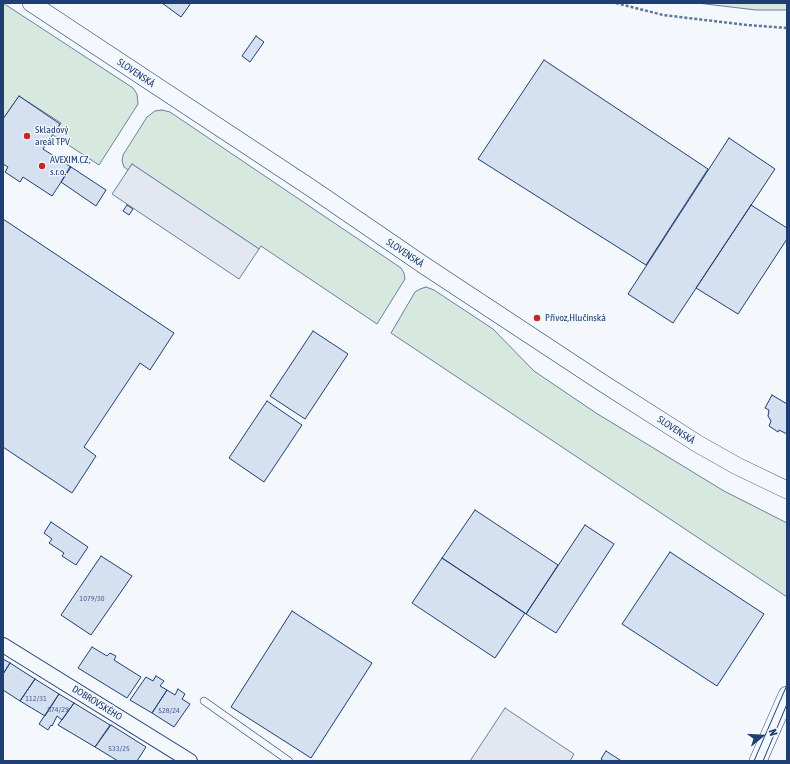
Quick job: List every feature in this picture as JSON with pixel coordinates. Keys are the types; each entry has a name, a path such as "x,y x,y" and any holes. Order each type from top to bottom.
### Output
{"street":[{"name":"SLOVENSKÁ","path":"31,3 659,420 704,448 787,490"},
{"name":"DOBROVSKÉHO","path":"3,645 190,761"},
{"path":"758,761 787,695"}],"lane":[{"path":"204,701 289,761"}],"path":[{"path":"616,3 664,15 786,28"}],"shaded area":[{"path":"3,3 133,88 137,94 138,104 99,165 53,135 61,123 19,96 3,119"},
{"path":"697,3 787,3 787,10 756,10"},
{"path":"162,110 170,112 401,268 405,279 377,324 261,246 259,249 132,164 128,170 124,167 122,161 123,155 147,117 155,111"},
{"path":"132,164 259,249 239,279 112,194"},
{"path":"426,287 434,290 493,329 534,371 596,413 724,491 787,523 787,597 391,333 415,292"},
{"path":"505,708 574,754 570,761 470,761"}],"building":[{"path":"162,3 191,3 181,17"},
{"path":"256,36 264,42 250,62 242,56"},
{"path":"544,60 708,169 646,265 478,159"},
{"name":"Skladový areál TPV","path":"19,96 60,124 43,149 71,167 52,196 23,177 20,182 5,172 8,167 3,164 3,119"},
{"path":"729,138 775,169 673,323 628,294"},
{"path":"70,167 106,190 96,206 61,182"},
{"path":"127,205 133,209 129,215 123,211"},
{"path":"751,205 787,228 787,239 738,314 696,288"},
{"path":"3,219 174,333 150,370 140,363 84,447 96,456 72,493 3,447"},
{"path":"313,331 348,354 305,419 270,396"},
{"path":"772,395 787,404 787,434 779,430 778,432 769,426 771,421 768,416 769,410 765,408"},
{"path":"267,401 302,425 264,482 229,458"},
{"path":"475,510 558,565 526,614 442,558"},
{"path":"51,522 88,547 76,565 62,556 64,553 49,543 52,539 44,533"},
{"path":"585,525 614,544 556,633 526,614"},
{"path":"670,552 764,614 717,686 622,624"},
{"path":"101,556 132,576 91,635 61,615"},
{"path":"442,558 525,613 495,658 412,603"},
{"path":"292,611 372,663 311,758 231,707"},
{"path":"92,647 107,656 110,653 116,656 114,660 141,677 127,698 78,668"},
{"path":"3,659 10,663 3,674"},
{"path":"10,663 35,679 20,701 3,690 3,674"},
{"path":"156,676 164,681 160,686 167,690 152,713 130,700 146,677 153,681"},
{"path":"35,679 59,694 45,716 20,701"},
{"path":"178,689 185,694 182,699 190,704 174,727 152,713 167,690 175,695"},
{"path":"59,694 74,703 62,720 57,716 52,726 51,725 48,730 39,724"},
{"path":"74,703 110,725 95,747 58,725"},
{"path":"111,725 146,747 137,761 118,761 95,747"},
{"path":"606,751 620,760 604,761 601,759"}],"tram line":[{"path":"754,761 787,685"},
{"path":"763,761 787,704"}],"place":[{"name":"Skladový areál TPV","path":"27,136"},
{"name":"AVEXIM.CZ, s.r.o.","path":"42,166"},
{"name":"Přívoz,Hlučínská","path":"537,318"}]}
